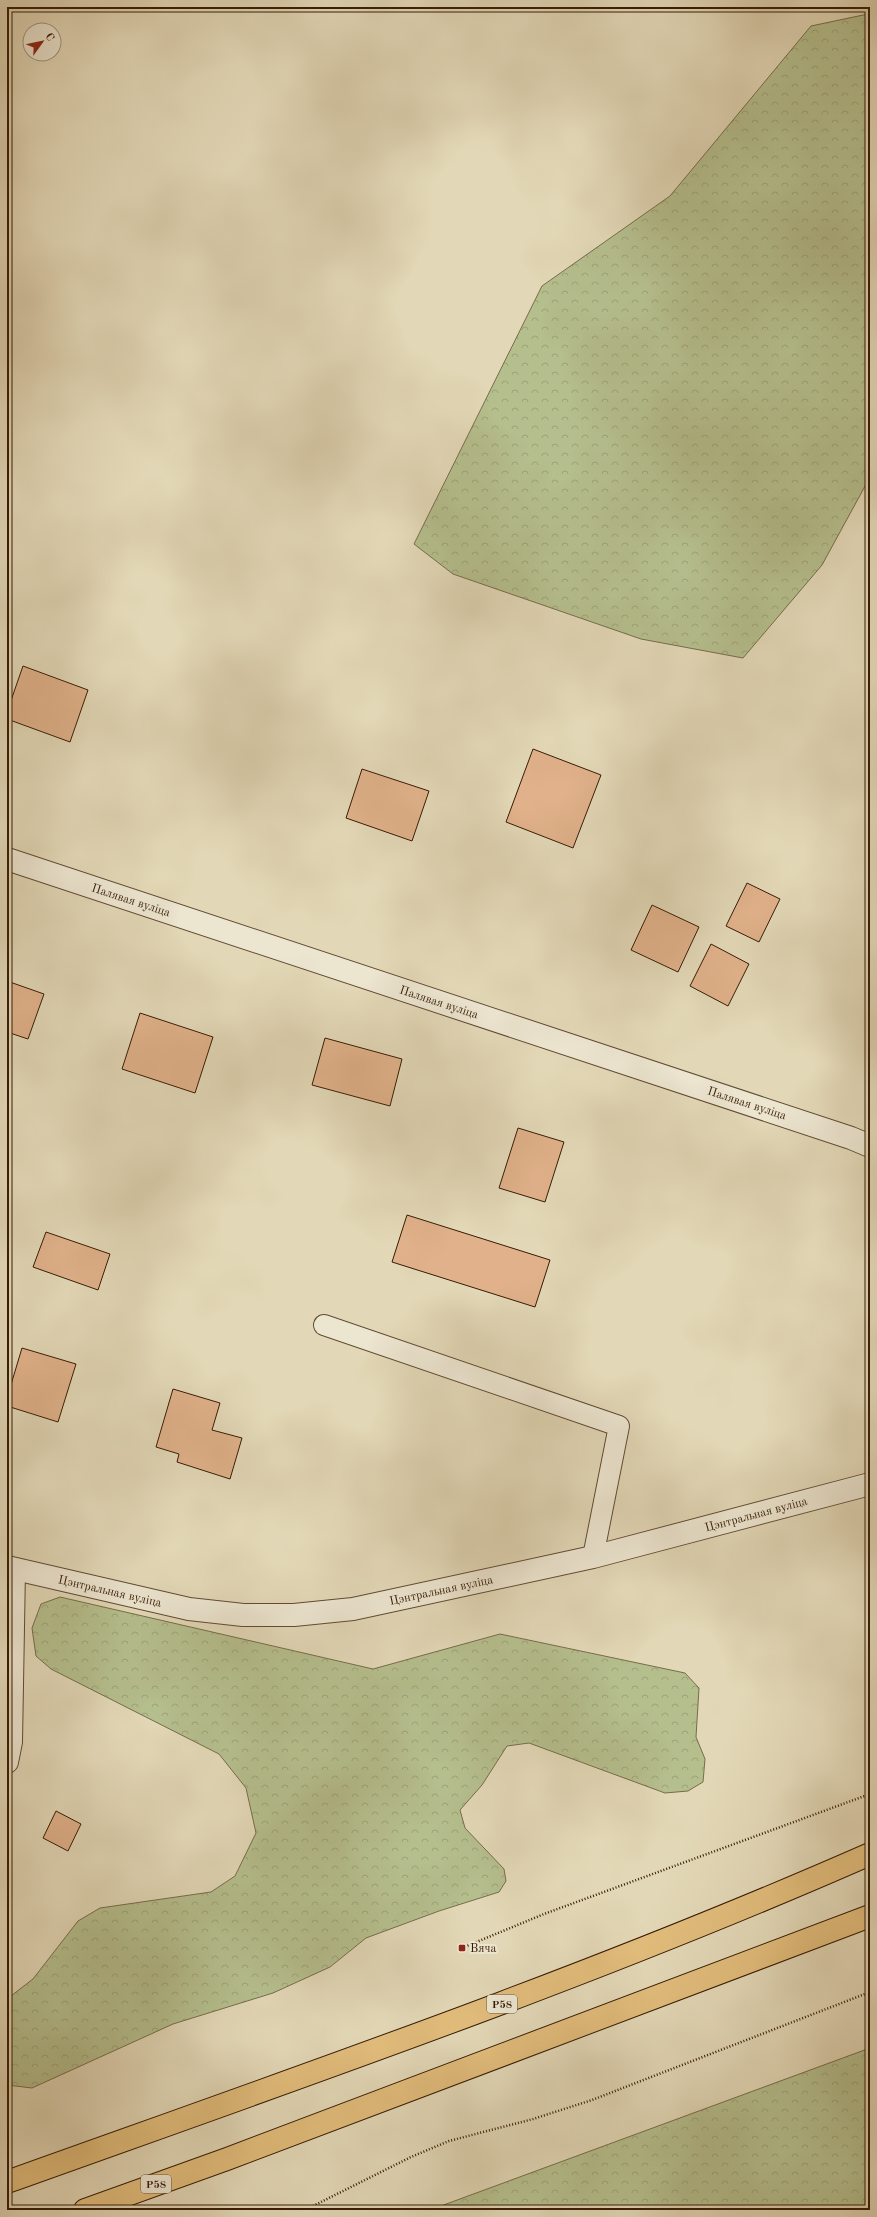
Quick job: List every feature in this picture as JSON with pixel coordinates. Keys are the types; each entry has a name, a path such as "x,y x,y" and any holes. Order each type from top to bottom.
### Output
{"main road":[{"name":"Р58","path":"7,2182 530,1993 786,1891 870,1854"},
{"name":"Р58","path":"85,2210 227,2159 870,1916"}],"street":[{"name":"Палявая вуліца","path":"7,860 851,1138 870,1146"},
{"name":"Цэнтральная вуліца","path":"10,1568 189,1609 243,1615 294,1615 353,1609 593,1557 870,1484"},
{"path":"7,1762 10,1742 10,1568"}],"lane":[{"path":"324,1325 619,1426 593,1557"}],"path":[{"path":"462,1948 544,1914 870,1794"},
{"path":"305,2210 411,2157 449,2141 533,2119 592,2100 870,1992"}],"green space":[{"path":"868,14 870,15 870,477 822,565 743,658 641,639 453,574 414,544 542,286 670,196 811,26"},
{"path":"60,1597 373,1669 500,1634 685,1673 699,1688 696,1737 705,1759 703,1782 688,1791 665,1793 529,1743 507,1746 482,1785 460,1810 465,1828 504,1869 506,1881 499,1892 439,1911 366,1938 330,1967 273,1993 173,2024 32,2088 7,2085 7,1999 33,1979 78,1921 100,1908 211,1892 235,1876 256,1833 246,1788 219,1754 51,1669 36,1656 32,1628 41,1604"},
{"path":"870,2048 870,2210 430,2210"}],"building":[{"path":"23,666 88,690 70,742 7,719 7,712"},
{"path":"533,749 601,775 573,848 506,822"},
{"path":"362,769 429,791 412,841 346,818"},
{"path":"747,883 780,899 759,942 726,926"},
{"path":"652,905 699,927 678,972 631,950"},
{"path":"711,944 749,964 728,1006 690,986"},
{"path":"7,981 44,994 28,1039 7,1032"},
{"path":"140,1013 213,1037 195,1093 122,1069"},
{"path":"325,1038 402,1059 390,1106 312,1085"},
{"path":"518,1128 564,1142 545,1202 499,1188"},
{"path":"407,1215 550,1260 535,1307 392,1262"},
{"path":"46,1232 110,1254 98,1290 33,1267"},
{"path":"22,1348 76,1364 58,1422 7,1406 7,1398"},
{"path":"173,1389 220,1403 212,1430 242,1438 230,1479 177,1462 179,1454 156,1447"},
{"path":"56,1811 81,1824 68,1851 43,1838"}],"place":[{"name":"Вяча","path":"462,1948"}]}
